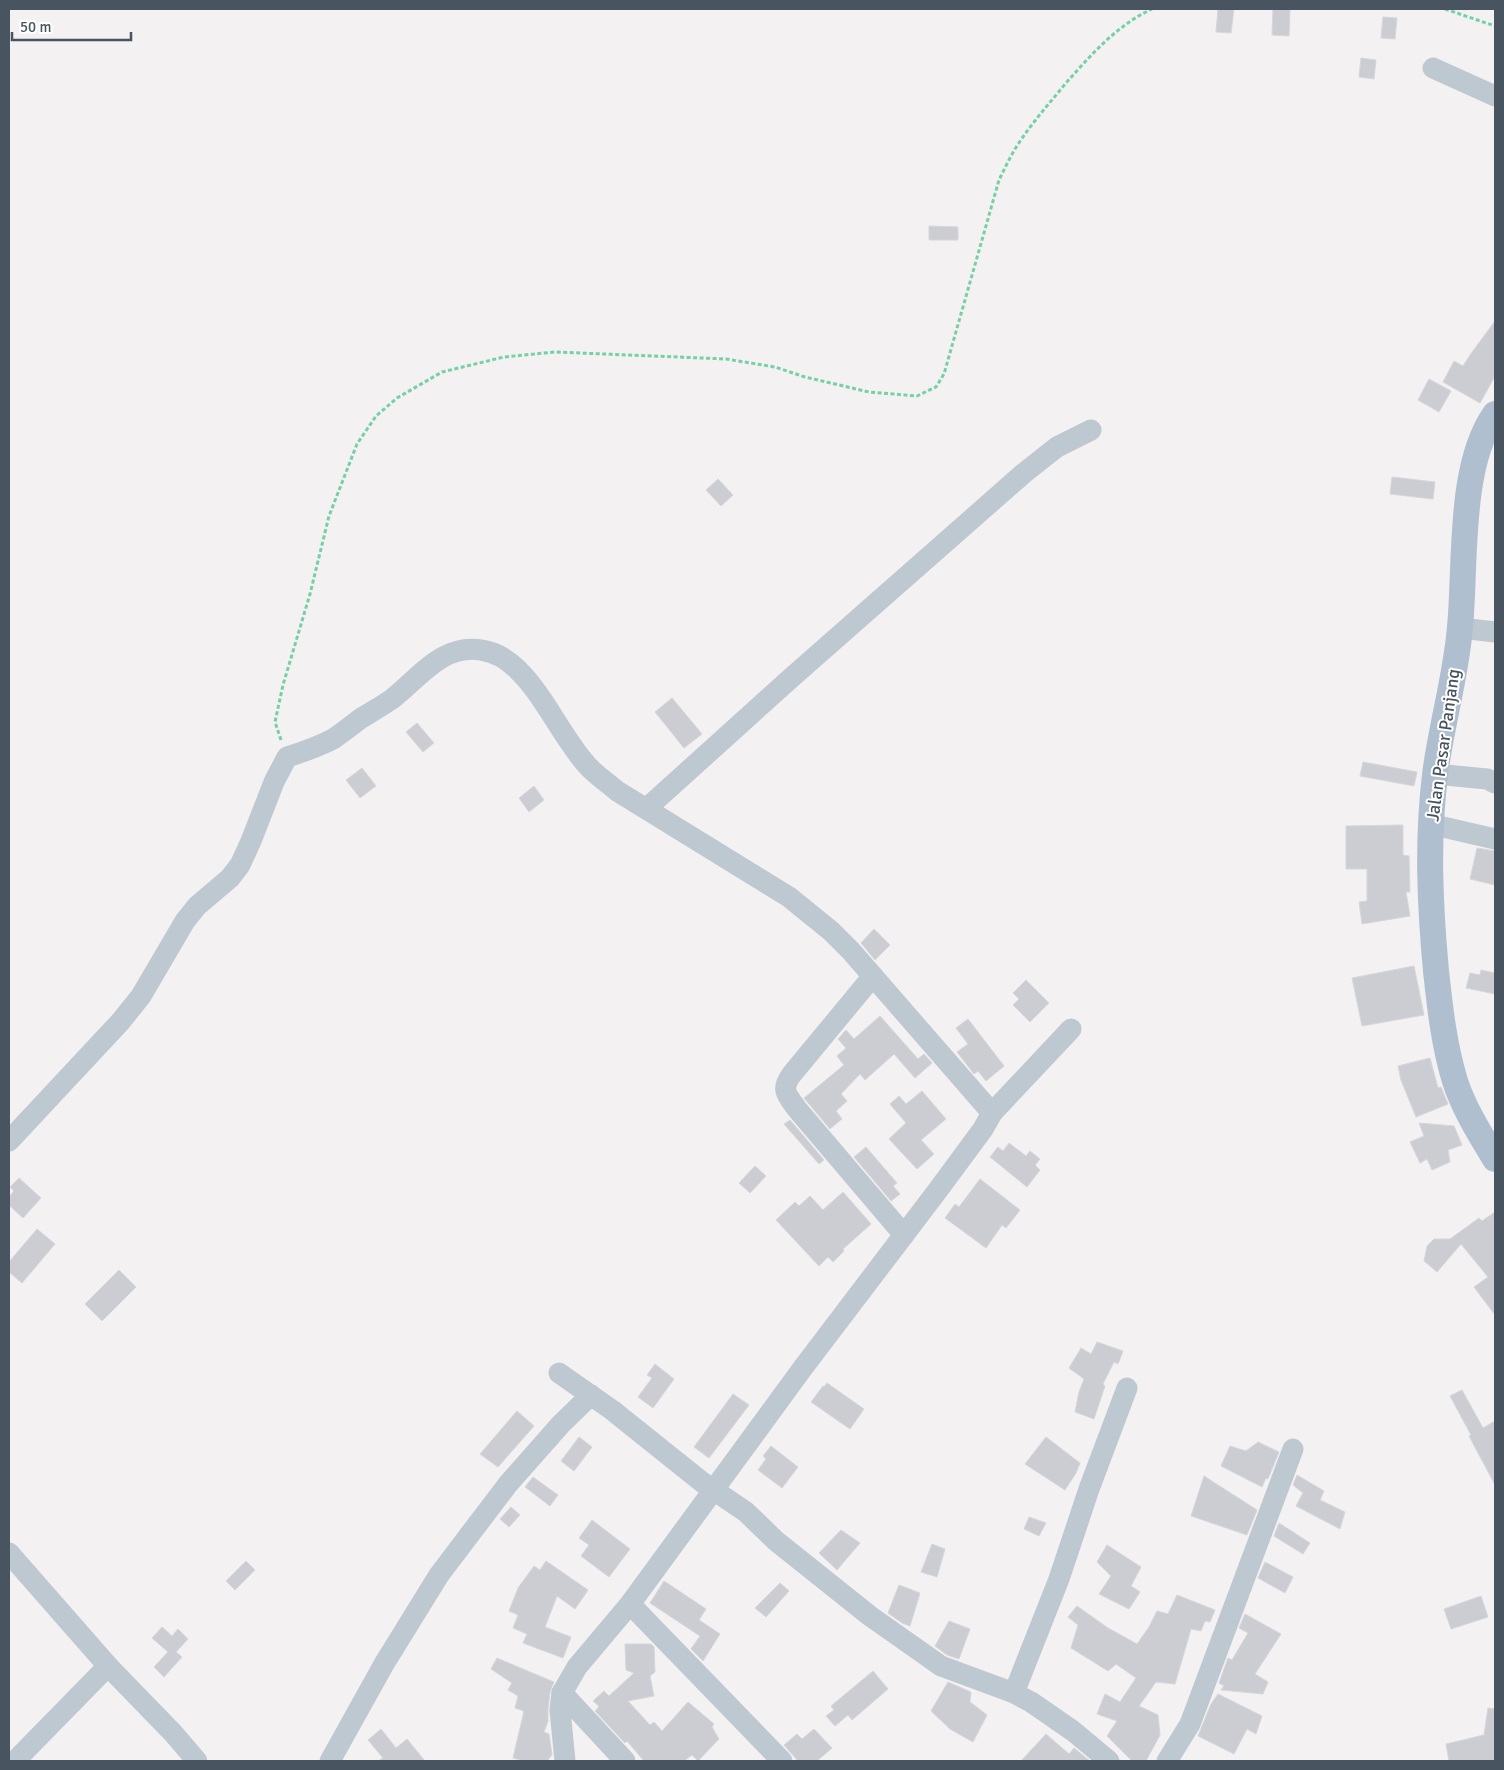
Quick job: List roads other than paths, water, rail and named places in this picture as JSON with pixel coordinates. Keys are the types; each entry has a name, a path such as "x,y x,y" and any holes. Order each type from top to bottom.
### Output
{"main road":[{"name":"Jalan Pasar Panjang","path":"1495,414 1488,423 1479,444 1468,505 1460,628 1435,774 1430,824 1432,921 1447,1053 1467,1110 1495,1159"}],"street":[{"path":"1433,68 1495,96"},
{"path":"647,808 791,678 1024,473 1057,447 1091,430"},
{"path":"1460,628 1495,632"},
{"path":"9,1141 121,1021 141,996 185,921 197,906 230,878 240,865 274,782 287,757 307,751 332,739 391,699 432,663 456,650 471,648 504,657 518,669 532,685 586,764 618,791 789,898 831,931 992,1114"},
{"path":"1435,774 1487,779 1495,783"},
{"path":"1430,824 1495,839"},
{"path":"872,976 792,1074 785,1088 787,1095 798,1109 904,1235"},
{"path":"565,1761 560,1710 562,1693 578,1667 630,1604 802,1369 983,1129 992,1114 1071,1029"},
{"path":"559,1372 612,1410 702,1482 746,1512 776,1541 870,1616 941,1666 1014,1693 1049,1714 1109,1761"},
{"path":"1014,1693 1059,1579 1089,1489 1127,1388"},
{"path":"330,1761 384,1664 439,1575 508,1484 561,1424 591,1395"},
{"path":"1167,1761 1190,1724 1294,1449"},
{"path":"9,1553 108,1666 197,1761"},
{"path":"630,1604 782,1761"},
{"path":"15,1761 108,1666"},
{"path":"562,1693 625,1761"}]}
